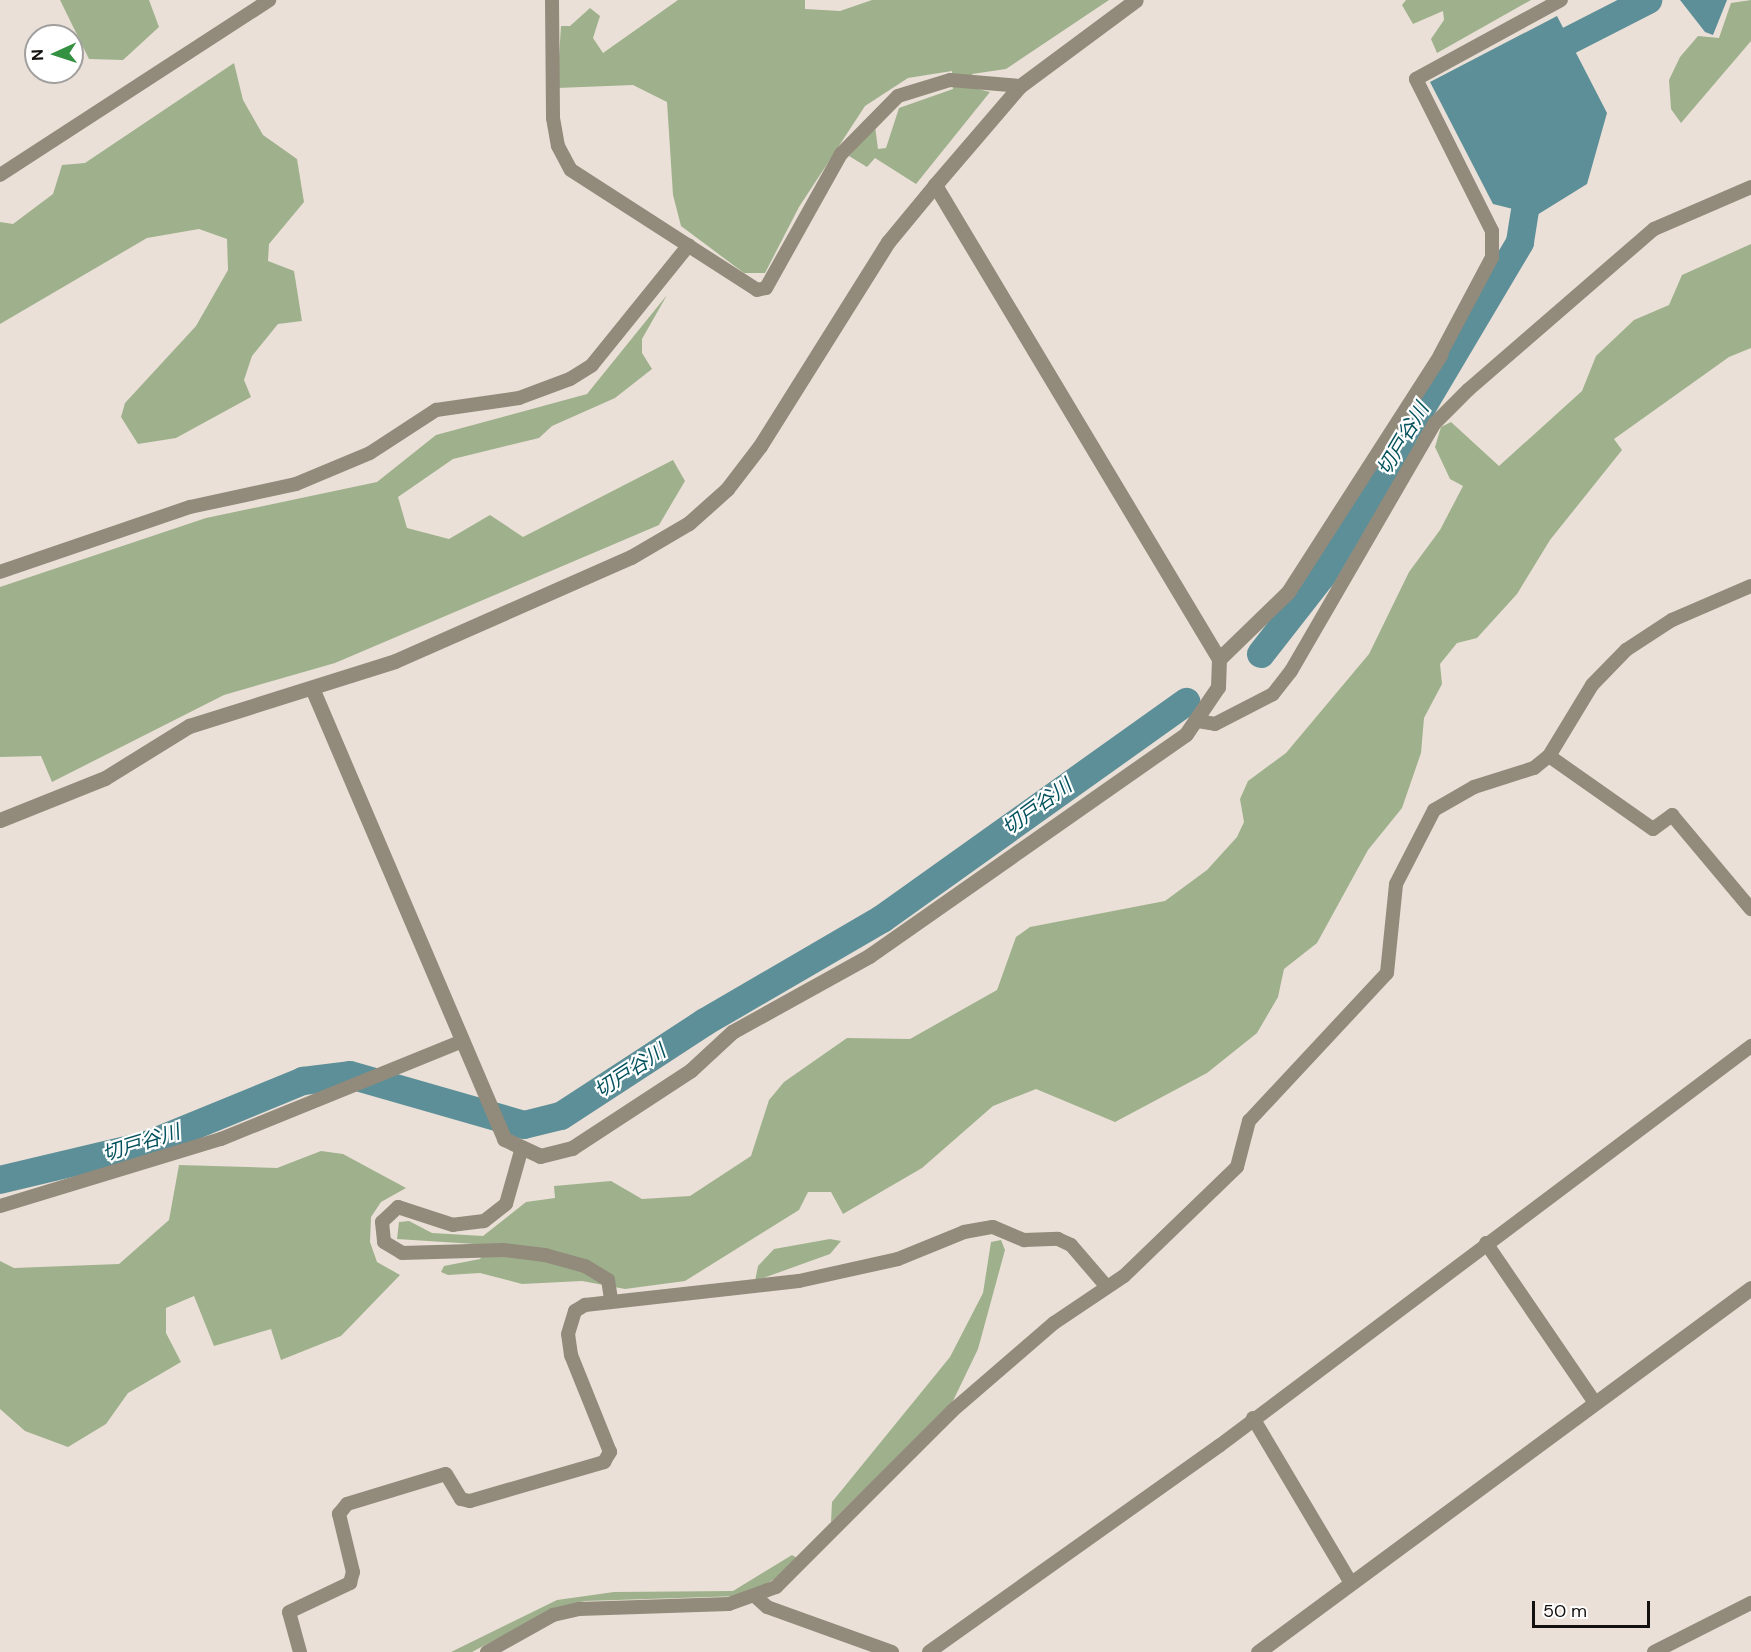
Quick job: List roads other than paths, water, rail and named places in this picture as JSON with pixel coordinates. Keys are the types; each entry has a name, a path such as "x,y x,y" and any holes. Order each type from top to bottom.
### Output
{"street":[{"path":"0,175 269,0"},
{"path":"552,0 553,118 558,146 571,170 757,290 766,288 841,154 898,96 950,80 1020,86"},
{"path":"0,820 105,778 189,726 395,661 599,572 689,523 727,489 760,446 888,242 935,185 1020,86 1136,0"},
{"path":"1219,659 1288,592 1440,355 1492,256 1492,231 1416,79 1561,0"},
{"path":"312,688 504,1139 521,1151 540,1156 572,1148 691,1070 732,1032 868,956 1186,734 1198,721 1218,687 1219,659 935,185"},
{"path":"1198,721 1215,724 1254,704 1273,694 1292,672 1435,423 1468,390 1654,229 1751,187"},
{"path":"0,572 190,507 296,484 370,453 436,410 519,398 570,380 592,365 689,245"},
{"path":"487,1652 553,1615 579,1609 729,1604 756,1597 776,1587 952,1412 1054,1323 1107,1287 1237,1167 1250,1121 1387,974 1396,884 1434,810 1474,787 1534,768 1549,756 1592,685 1626,650 1672,620 1751,586"},
{"path":"1549,756 1653,829 1672,815 1751,909"},
{"path":"0,1206 221,1139 462,1041"},
{"path":"929,1652 1253,1418 1751,1046"},
{"path":"521,1151 506,1204 484,1221 453,1226 398,1207 382,1222 384,1242 402,1253 504,1250 545,1255 585,1266 608,1280 611,1300"},
{"path":"300,1652 289,1612 350,1583 353,1572 339,1514 347,1504 446,1474 461,1499 470,1501 604,1462 610,1452 571,1356 568,1334 575,1311 611,1300 799,1281 898,1259 964,1232 993,1227 1024,1240 1058,1239 1071,1245 1107,1287"},
{"path":"1486,1243 1593,1400"},
{"path":"1258,1652 1593,1400 1751,1288"},
{"path":"1253,1418 1351,1583"},
{"path":"756,1597 767,1607 892,1652"},
{"path":"1654,1652 1751,1603"}],"water":[{"path":"1680,0 1727,0 1713,35 1705,32"},
{"path":"1557,16 1607,113 1587,184 1537,215 1493,204 1430,82"}],"waterway":[{"name":"切戸谷川","path":"1570,40 1648,0"},
{"name":"切戸谷川","path":"1261,654 1322,576 1520,242 1525,212"},
{"name":"切戸谷川","path":"0,1180 147,1145 303,1081 350,1075 524,1125 561,1116 705,1022 882,919 1186,702"}]}
